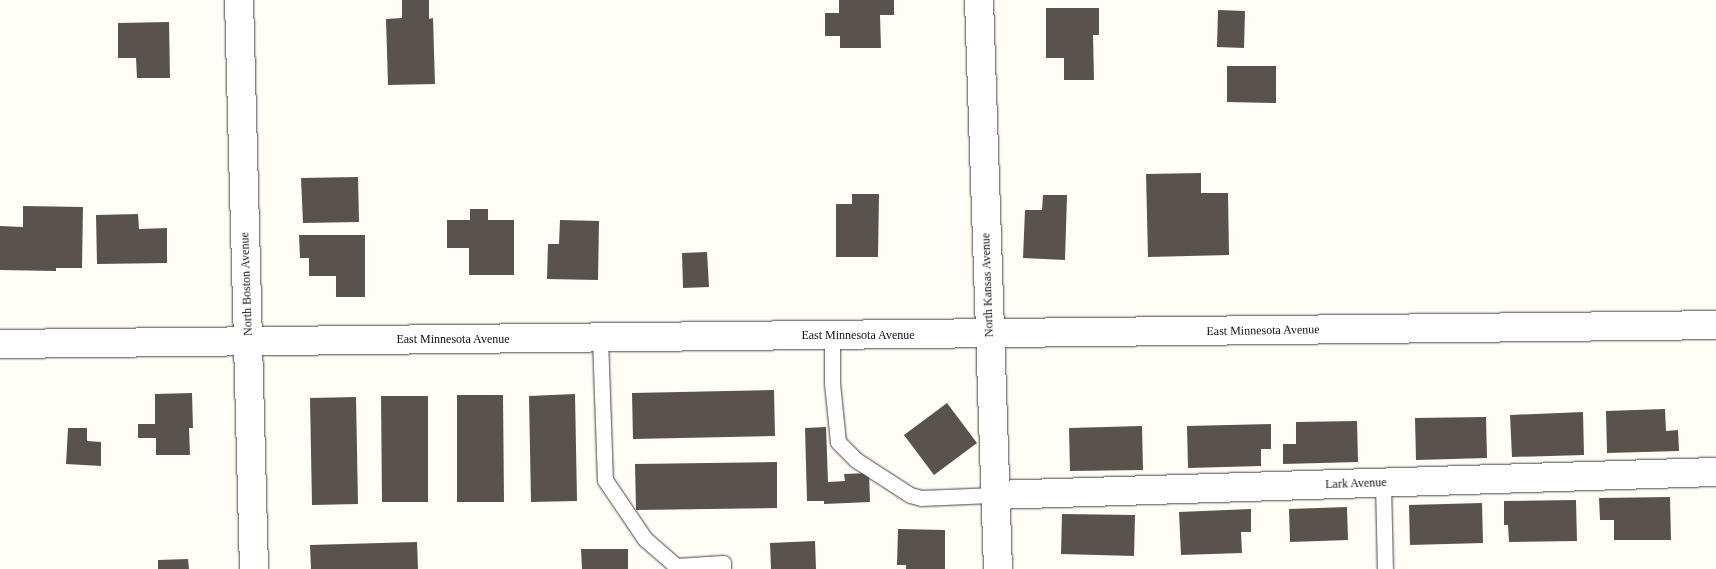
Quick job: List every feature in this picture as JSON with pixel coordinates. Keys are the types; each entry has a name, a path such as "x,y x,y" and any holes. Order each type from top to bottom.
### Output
{"street":[{"name":"North Boston Avenue","path":"239,0 254,569"},
{"name":"North Kansas Avenue","path":"980,0 998,569"},
{"name":"East Minnesota Avenue","path":"0,344 990,335 1716,325"},
{"name":"Lark Avenue","path":"995,496 1716,472"}],"lane":[{"path":"832,336 832,383 838,442 856,460 910,495 922,498 995,496"},
{"path":"600,338 605,480 645,539 676,567 723,563 723,569"},
{"path":"1383,483 1385,569"}],"building":[{"path":"402,0 429,0 429,19 433,18 435,84 388,85 386,19 402,18"},
{"path":"839,0 894,0 894,15 880,15 881,48 840,48 840,36 825,36 825,13 839,13"},
{"path":"1046,8 1099,8 1099,35 1093,35 1094,80 1064,80 1064,58 1046,58"},
{"path":"1218,10 1245,11 1244,48 1217,47"},
{"path":"169,22 170,78 137,78 136,58 118,58 118,23"},
{"path":"1227,66 1276,66 1276,103 1227,102"},
{"path":"1201,173 1201,193 1228,193 1229,255 1148,257 1146,174"},
{"path":"358,177 359,222 303,223 301,178"},
{"path":"852,194 879,194 878,257 836,257 836,204 852,204"},
{"path":"1043,195 1067,195 1065,260 1023,258 1025,210 1042,210"},
{"path":"23,206 83,207 82,268 56,268 56,271 0,270 0,226 23,227"},
{"path":"470,209 488,209 488,220 514,220 514,275 469,275 469,248 447,248 447,220 470,220"},
{"path":"138,214 139,229 167,228 167,263 97,264 96,215"},
{"path":"560,220 599,221 598,280 547,279 548,244 559,244"},
{"path":"299,235 365,235 365,297 336,297 336,276 309,276 309,258 300,258"},
{"path":"707,252 709,287 683,288 682,253"},
{"path":"774,390 775,436 633,439 632,393"},
{"path":"192,393 193,428 189,428 190,455 156,455 156,438 138,438 138,424 155,424 155,394"},
{"path":"575,394 577,501 531,502 529,396"},
{"path":"457,395 503,395 504,502 457,502"},
{"path":"381,396 428,396 428,502 382,502"},
{"path":"356,397 358,504 312,505 310,398"},
{"path":"947,403 977,443 934,475 904,435"},
{"path":"1665,409 1666,431 1678,430 1679,451 1607,453 1606,411"},
{"path":"1583,412 1584,455 1512,457 1510,415"},
{"path":"1486,417 1487,458 1416,460 1415,418"},
{"path":"1357,421 1358,462 1283,464 1283,444 1296,444 1296,422"},
{"path":"1271,424 1271,449 1261,449 1261,466 1188,468 1187,426"},
{"path":"1142,426 1143,470 1070,471 1069,428"},
{"path":"826,427 828,482 845,481 844,474 869,473 870,502 824,504 824,501 807,501 805,428"},
{"path":"68,428 87,428 87,441 101,442 101,466 66,464"},
{"path":"777,462 777,508 636,510 635,464"},
{"path":"1670,497 1671,540 1614,540 1614,520 1600,520 1599,498"},
{"path":"1576,500 1577,541 1509,542 1508,525 1504,525 1504,501"},
{"path":"1482,503 1483,543 1410,545 1409,505"},
{"path":"1347,507 1348,540 1290,542 1289,509"},
{"path":"1251,509 1251,532 1241,532 1242,553 1181,555 1179,512"},
{"path":"1062,514 1135,515 1134,556 1061,554"},
{"path":"898,529 945,530 945,569 906,569 906,565 897,565"},
{"path":"815,541 816,569 771,569 770,543"},
{"path":"417,542 418,569 311,569 310,545"},
{"path":"581,549 628,549 628,569 582,569"},
{"path":"188,559 189,569 158,569 158,560"}]}
